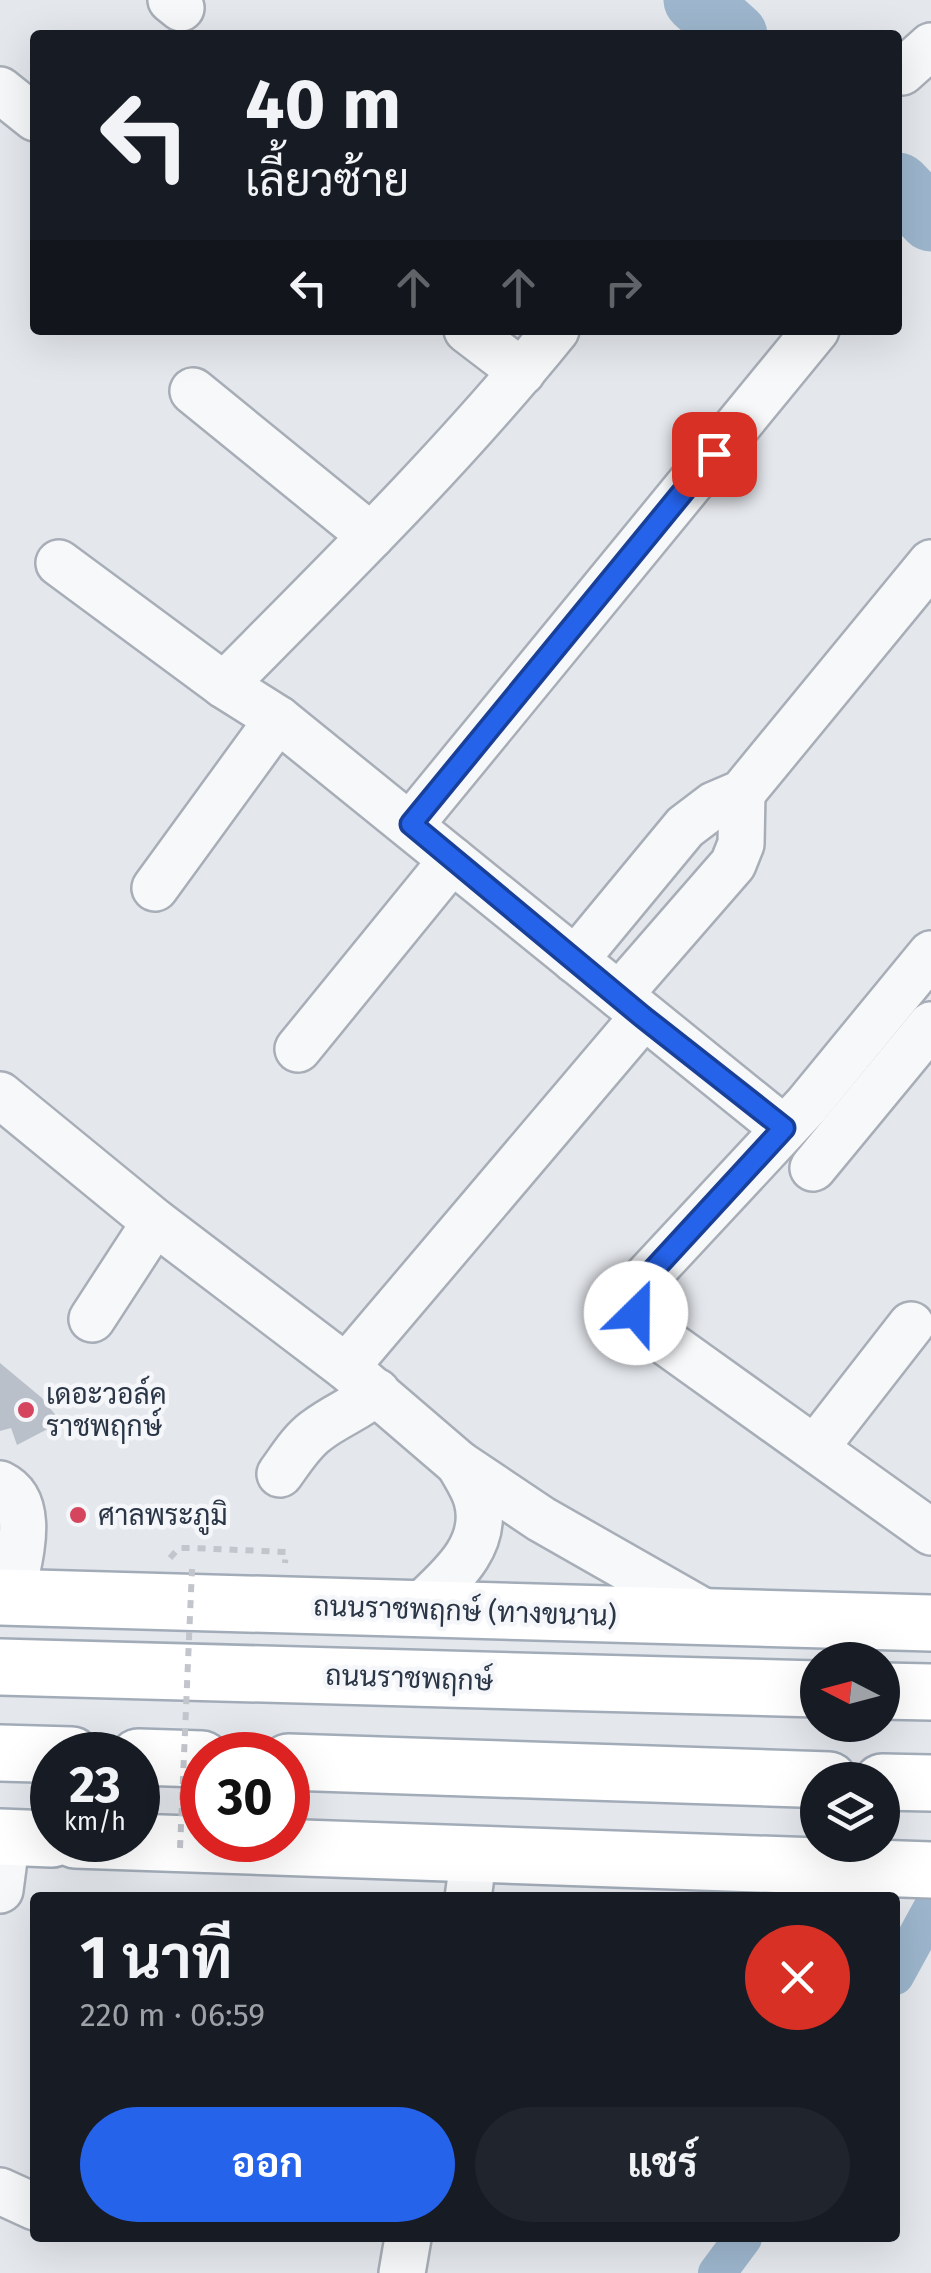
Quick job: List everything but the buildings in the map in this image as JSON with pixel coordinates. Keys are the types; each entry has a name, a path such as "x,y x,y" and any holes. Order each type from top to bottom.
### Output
{"main road":[{"name":"ถนนราชพฤกษ์ (ทางขนาน)","path":"6,1597 931,1624"},
{"name":"ถนนราชพฤกษ์","path":"0,1667 800,1689"},
{"path":"900,1691 931,1692"},
{"path":"0,1752 30,1753"},
{"path":"310,1763 800,1779"},
{"path":"160,1848 471,1876 916,1869"}],"street":[{"path":"0,90 30,114"},
{"path":"473,335 522,372"},
{"path":"224,684 371,536 552,335"},
{"path":"411,824 812,335"},
{"path":"193,391 371,536"},
{"path":"59,563 278,719 784,1128"},
{"path":"576,960 684,827 714,805 742,794 931,563"},
{"path":"154,888 278,719"},
{"path":"280,1474 319,1428 356,1410 362,1380 733,864 741,844 742,794"},
{"path":"298,1049 452,860"},
{"path":"931,954 849,1055 646,1278 634,1296 636,1313 650,1330 931,1532"},
{"path":"814,1168 931,1025"},
{"path":"0,1095 155,1222 362,1380 460,1464 541,1519 713,1617"},
{"path":"92,1319 155,1222"},
{"path":"816,1447 910,1324"},
{"path":"416,1610 460,1568 472,1546 478,1524 477,1500 460,1464"},
{"path":"0,1484 14,1490 24,1512 6,1597"},
{"path":"0,1890 20,1838"},
{"path":"0,2192 30,2205"},
{"path":"402,2273 407,2242"}],"path":[{"path":"185,1732 192,1569 177,1567 170,1557 179,1548 286,1552"}],"waterway":[{"path":"696,0 729,30"},
{"path":"902,189 931,219"},
{"path":"900,1967 931,1910"},
{"path":"717,2273 740,2242"}],"place":[{"name":"เดอะวอล์ค ราชพฤกษ์","path":"26,1410"},
{"name":"ศาลพระภูมิ","path":"78,1515"}],"route":[{"path":"636,1313 634,1296 646,1278 784,1128 643,1017 411,824 714,454"}]}
